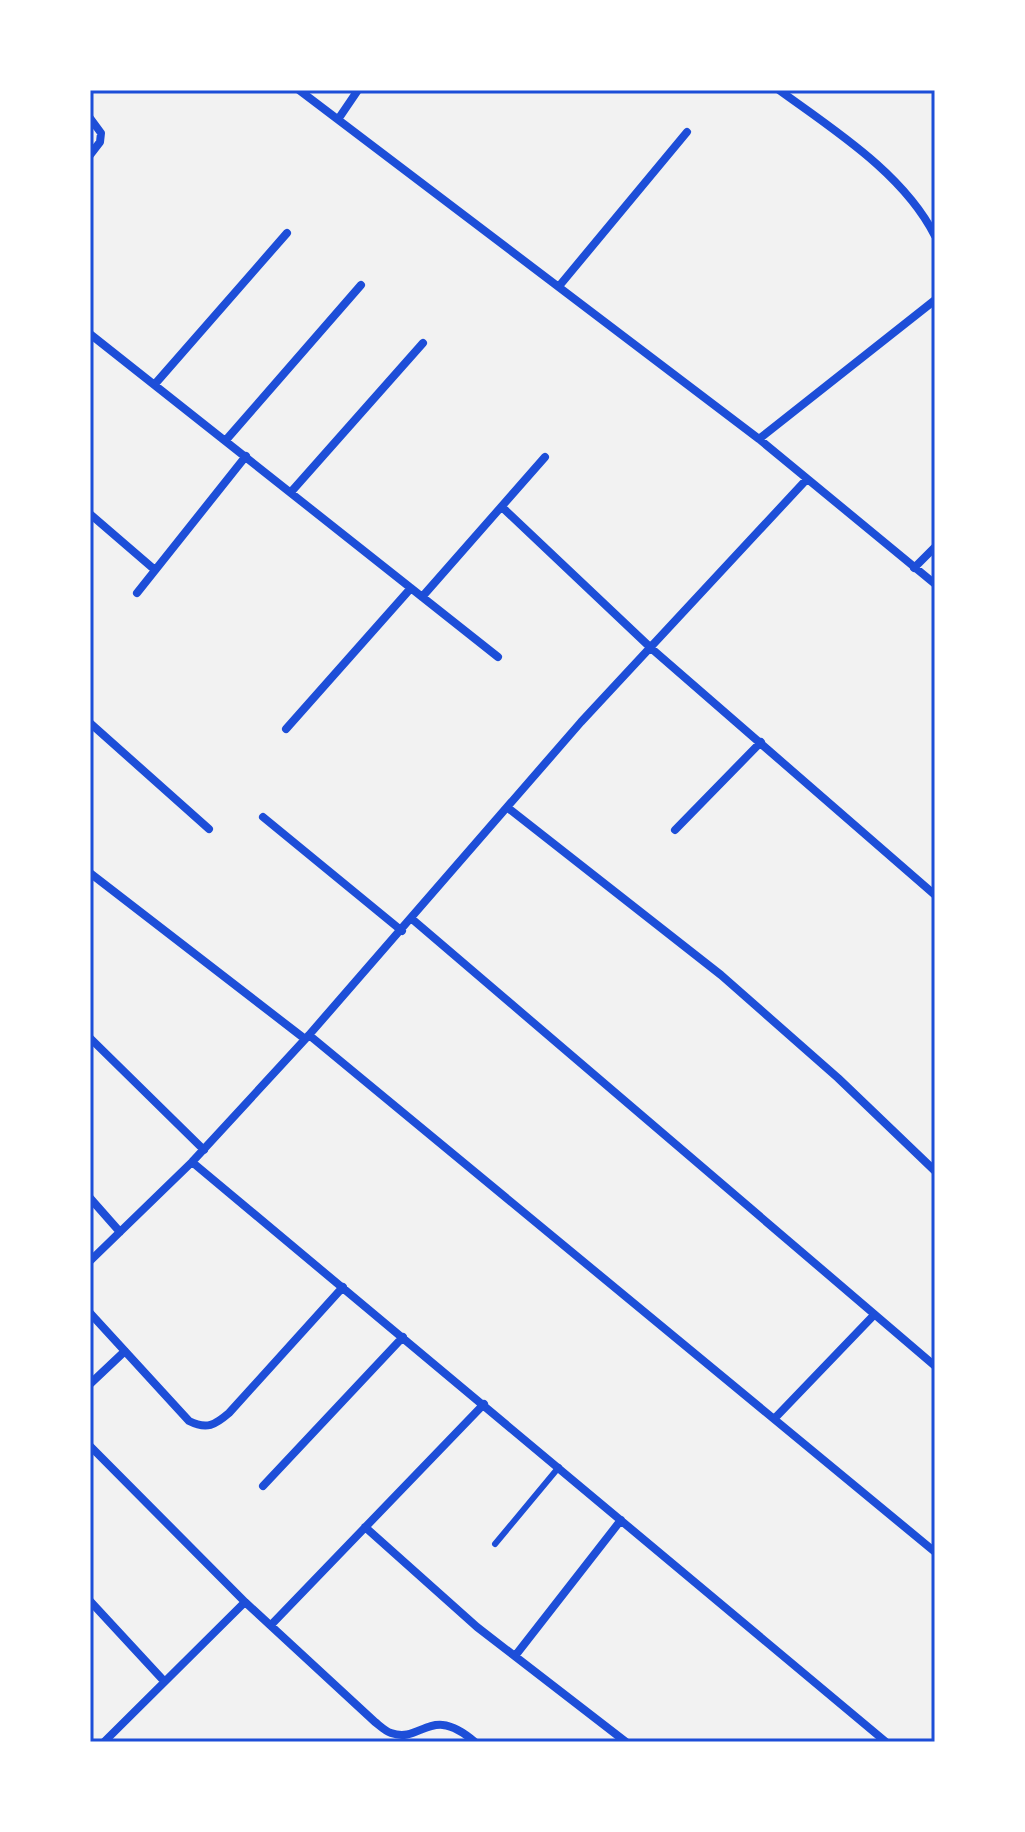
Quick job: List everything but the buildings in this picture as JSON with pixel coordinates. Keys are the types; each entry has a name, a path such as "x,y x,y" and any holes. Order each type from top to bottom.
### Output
{"street":[{"path":"299,90 560,285 759,439 935,584"},
{"path":"339,118 358,90"},
{"path":"779,90 862,153 919,210 935,236"},
{"path":"90,118 101,133 100,142 90,155"},
{"path":"560,285 687,132"},
{"path":"155,384 287,233"},
{"path":"226,440 361,285"},
{"path":"759,439 935,300"},
{"path":"90,334 498,657"},
{"path":"291,492 423,343"},
{"path":"137,593 246,456"},
{"path":"422,597 545,457"},
{"path":"90,1261 204,1150 402,931 581,722 807,479"},
{"path":"503,508 652,649 935,895"},
{"path":"90,514 155,570"},
{"path":"914,568 935,547"},
{"path":"286,729 411,588"},
{"path":"90,723 209,829"},
{"path":"675,830 761,742"},
{"path":"508,808 733,984 935,1171"},
{"path":"263,817 402,931"},
{"path":"90,873 307,1037 935,1552"},
{"path":"412,919 935,1366"},
{"path":"90,1038 204,1150"},
{"path":"192,1162 886,1742"},
{"path":"90,1198 120,1232"},
{"path":"90,1313 189,1421 201,1427 211,1426 229,1413 343,1287"},
{"path":"775,1418 873,1316"},
{"path":"263,1486 403,1337"},
{"path":"90,1384 125,1351"},
{"path":"271,1625 484,1404"},
{"path":"90,1446 245,1602 391,1733 405,1734 433,1723 451,1725 475,1742"},
{"path":"515,1656 621,1520"},
{"path":"365,1527 515,1656 626,1742"},
{"path":"90,1601 164,1681"},
{"path":"104,1742 245,1602"},
{"path":"383,1742 391,1733"}],"lane":[{"path":"495,1544 559,1467"}]}
